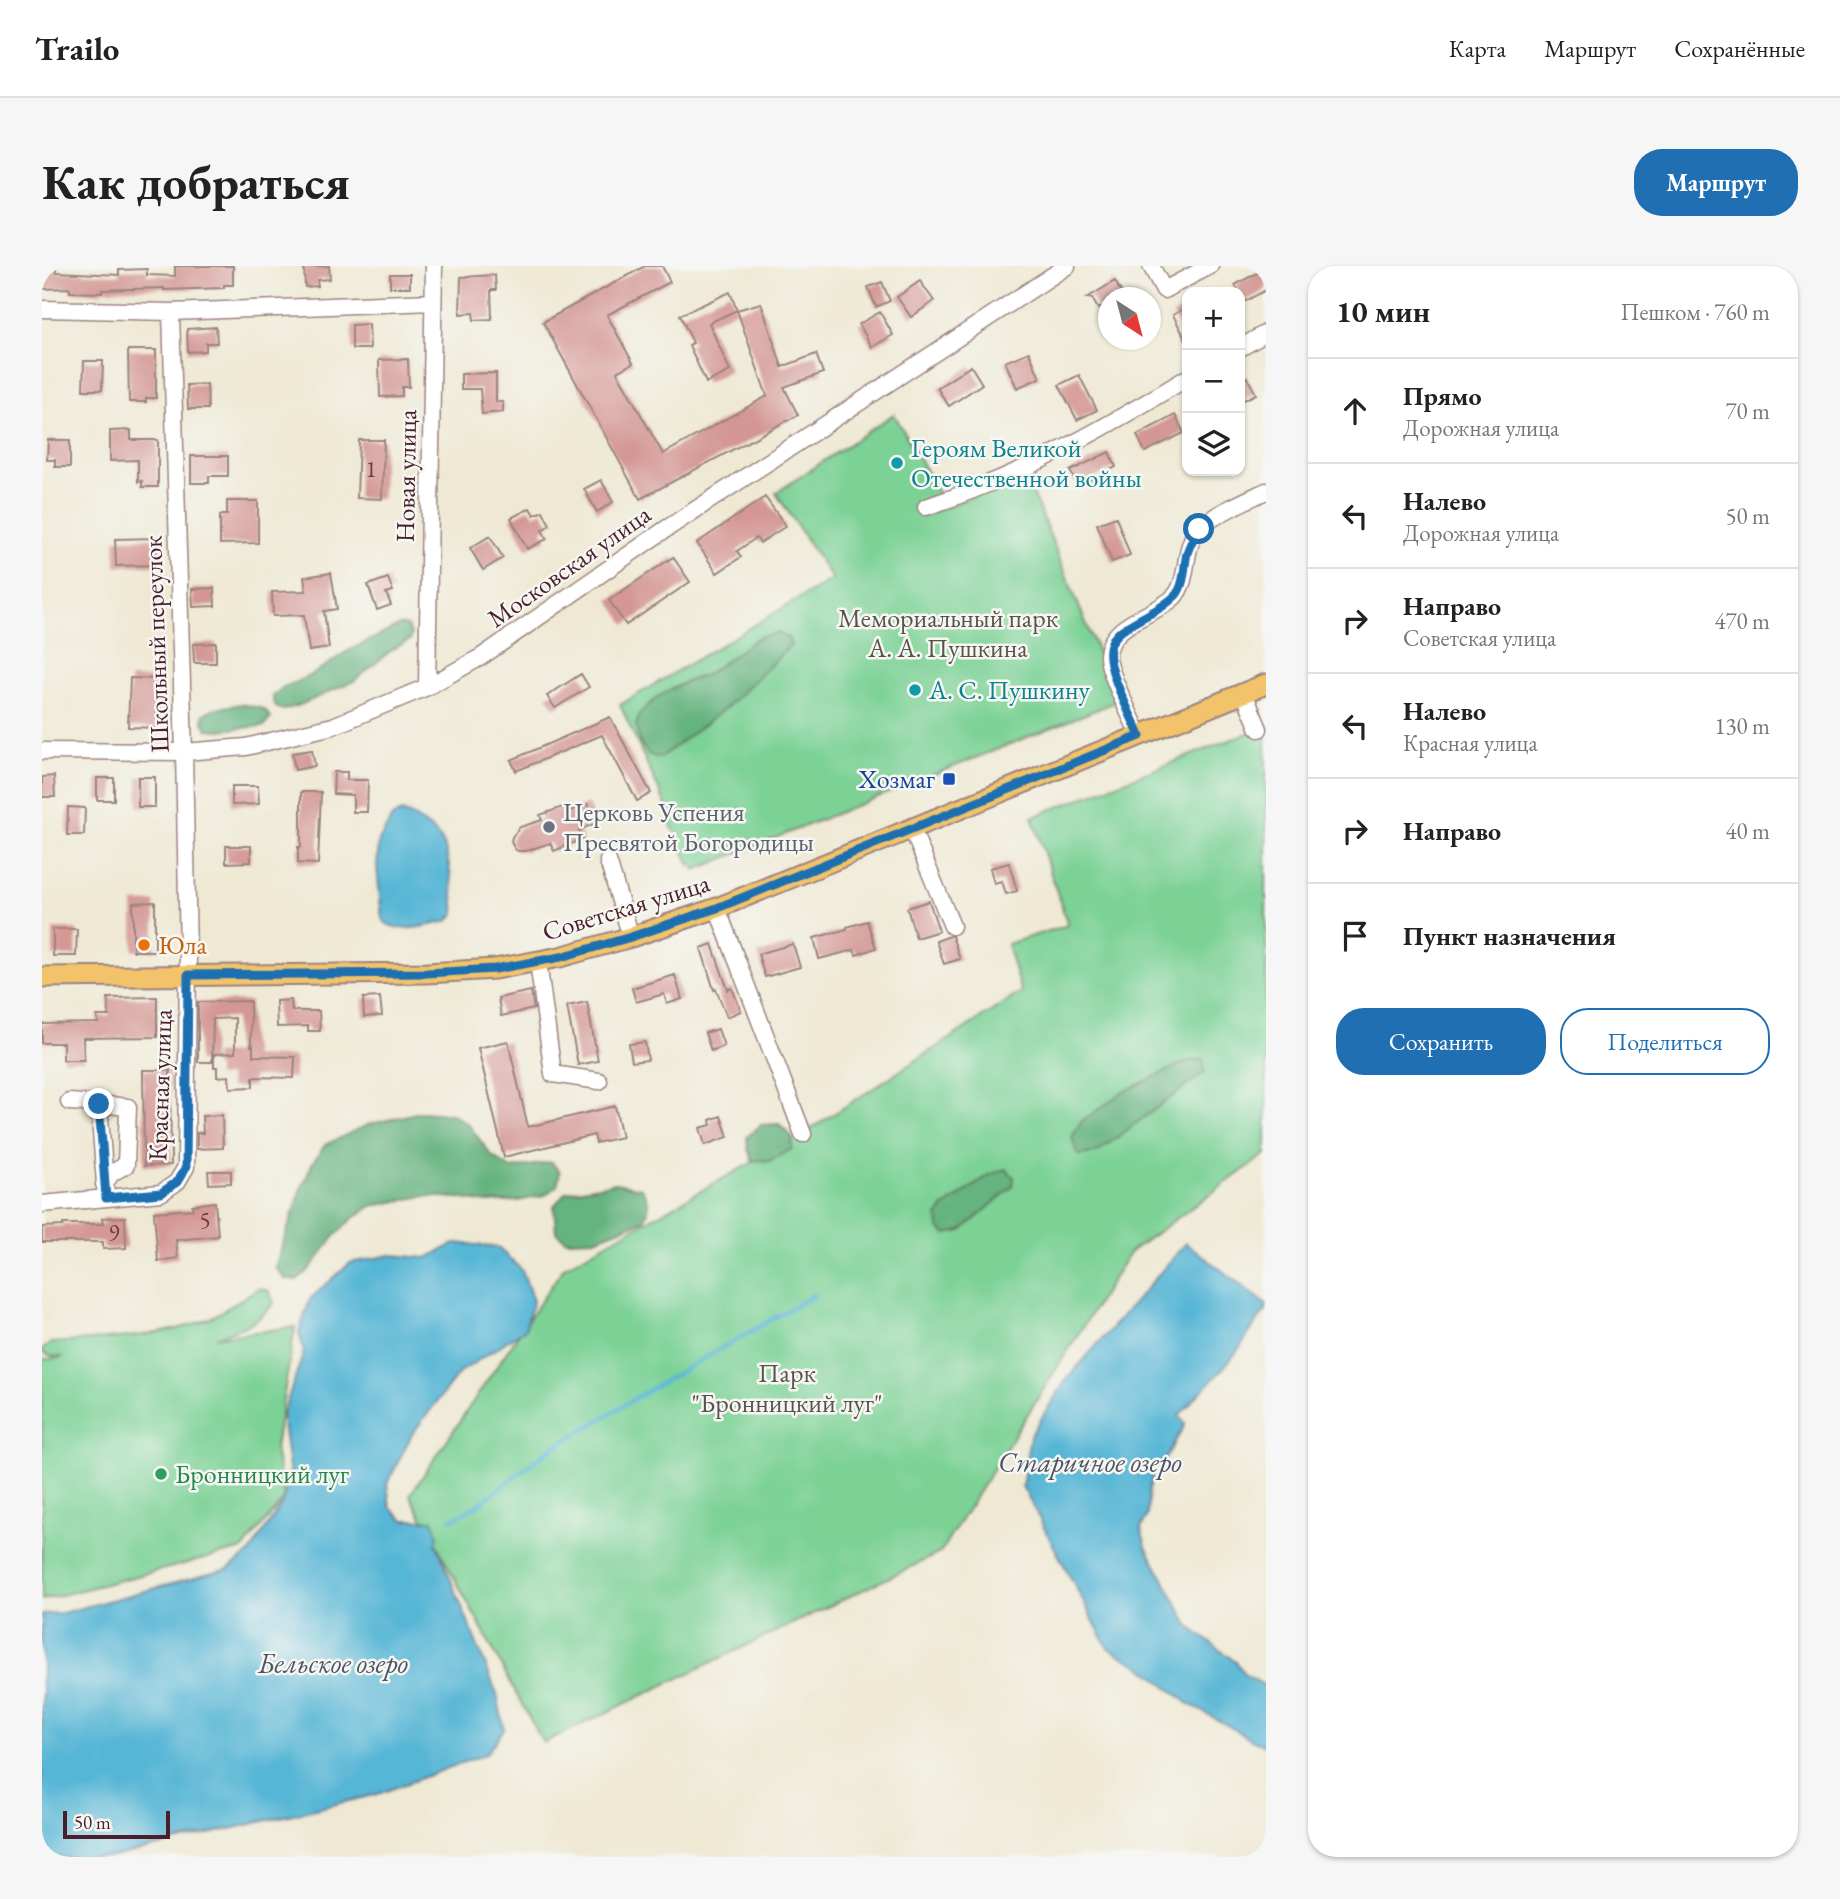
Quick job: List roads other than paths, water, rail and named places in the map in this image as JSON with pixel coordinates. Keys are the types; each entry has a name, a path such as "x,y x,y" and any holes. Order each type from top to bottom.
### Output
{"main road":[{"name":"Советская улица","path":"42,977 427,973 495,969 561,957 717,908 1266,684"}],"street":[{"name":"Новая улица","path":"427,687 434,266"},
{"name":"Московская улица","path":"42,751 184,752 246,747 333,726 427,687 481,657 663,531 1067,266"},
{"path":"1151,266 1164,290 1210,266"},
{"path":"42,309 171,312 433,302"},
{"name":"Школьный переулок","path":"171,312 188,975"},
{"path":"1245,345 1266,333"},
{"path":"926,508 1031,465 1124,416 1182,381"},
{"path":"1140,736 1111,670 1108,657 1115,636 1161,607 1178,592 1187,553 1199,529 1266,491"},
{"path":"1244,693 1259,729"},
{"path":"912,829 952,926"},
{"path":"608,861 631,937"},
{"path":"717,908 803,1134"},
{"path":"538,961 552,1074 599,1081"},
{"name":"Красная улица","path":"42,1204 105,1191 161,1193 177,1182 186,1167 188,975"},
{"path":"69,1102 128,1107 126,1166 113,1174 105,1191"},
{"path":"99,1104 105,1191"}],"water":[{"path":"402,812 430,827 445,847 455,913 448,921 403,928 388,924 382,919 377,867 379,841 392,817"},
{"name":"Бельское озеро","path":"456,1243 497,1247 522,1270 533,1301 525,1329 459,1373 412,1434 387,1484 390,1507 404,1520 433,1520 438,1536 436,1543 497,1694 504,1729 486,1754 378,1794 112,1857 42,1857 42,1614 62,1613 228,1569 249,1554 282,1504 290,1475 282,1416 304,1352 299,1332 310,1299 350,1263 391,1255 427,1258"},
{"name":"Старичное озеро","path":"1186,1243 1266,1304 1266,1311 1238,1350 1179,1416 1185,1424 1165,1460 1154,1470 1147,1515 1141,1529 1146,1547 1190,1627 1237,1663 1245,1675 1266,1686 1266,1747 1189,1704 1145,1669 1108,1648 1022,1486 1030,1436 1066,1380"}],"waterway":[{"path":"451,1520 478,1505 545,1453 814,1295"}],"place":[{"name":"Героям Великой Отечественной войны","path":"897,463"},
{"name":"А. С. Пушкину","path":"915,690"},
{"name":"Хозмаг","path":"949,779"},
{"name":"Церковь Успения Пресвятой Богородицы","path":"549,827"},
{"name":"Юла","path":"144,945"},
{"name":"Бронницкий луг","path":"161,1474"}],"park label":[{"name":"Мемориальный парк А. А. Пушкина","path":"948,633"},
{"name":"Парк \"Бронницкий луг\"","path":"787,1388"}]}
